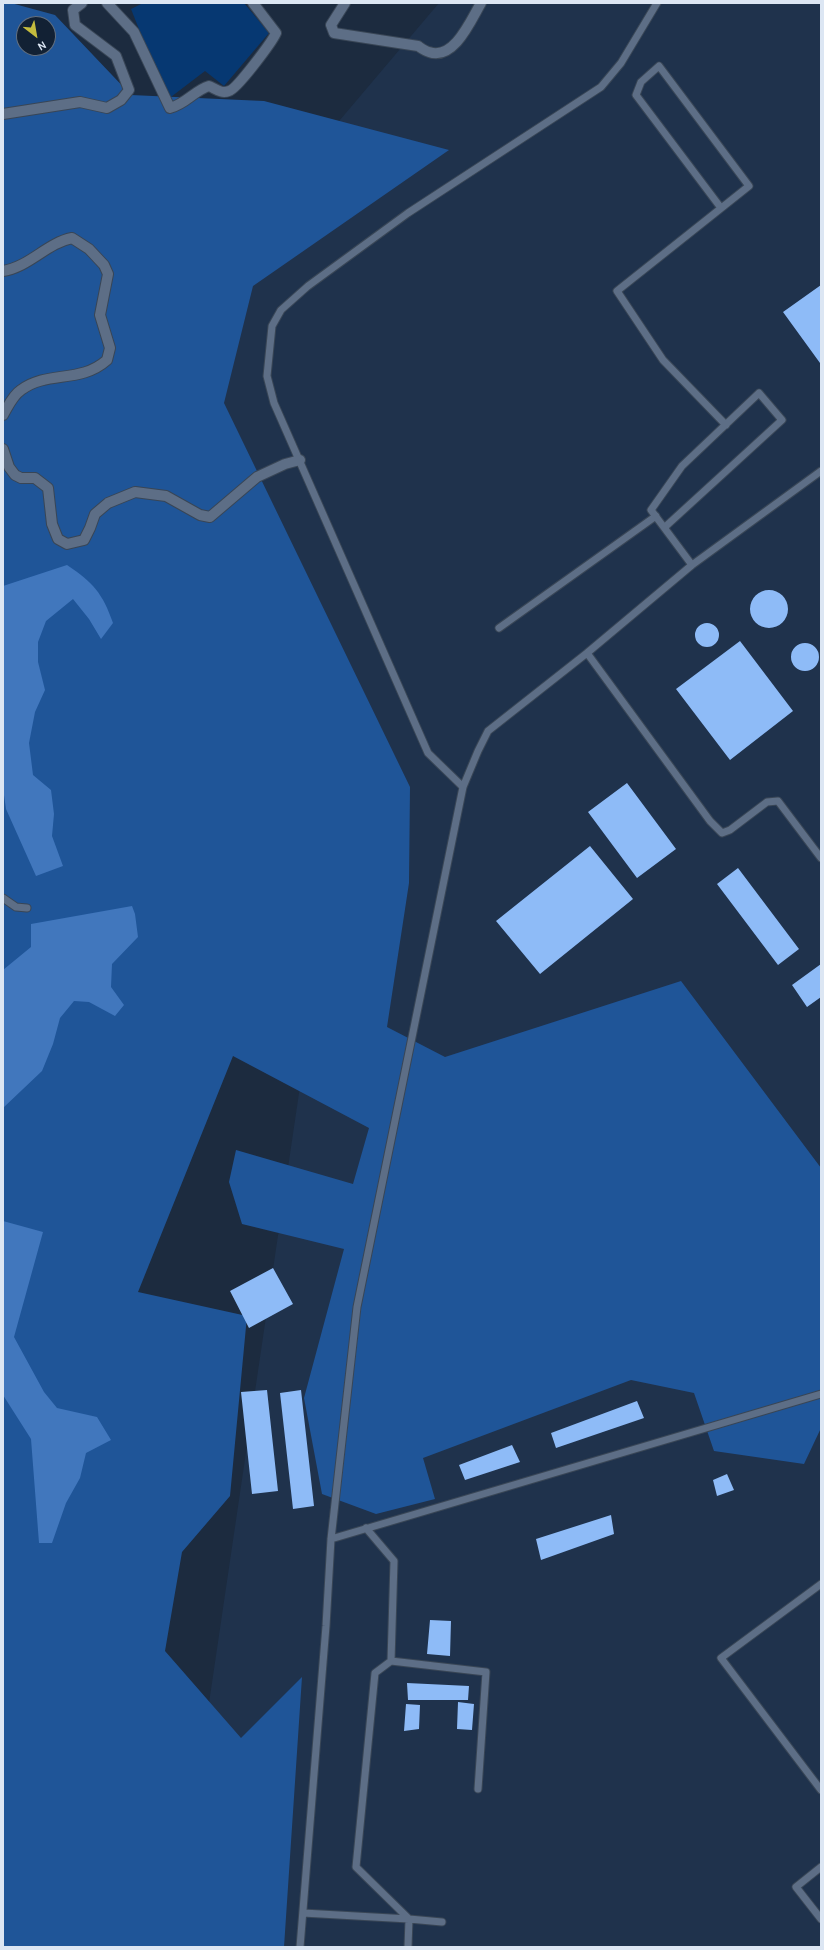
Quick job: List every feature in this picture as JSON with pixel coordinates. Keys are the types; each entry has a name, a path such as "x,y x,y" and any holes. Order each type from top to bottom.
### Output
{"street":[{"path":"3,114 80,102 107,108 121,100 130,90 116,56 75,25 73,10 82,3"},
{"path":"107,3 134,32 170,108 179,106 201,88 209,86 222,93 230,91 239,84 262,51 272,42 276,33 253,3"},
{"path":"345,3 330,25 334,33 418,46 429,52 444,52 456,44 481,3"},
{"path":"3,270 10,270 60,240 72,238 89,249 104,266 108,274 100,315 110,348 107,360 89,372 49,379 34,383 20,390 13,397 3,415"},
{"path":"3,450 9,467 15,475 21,478 35,478 48,488 52,524 58,539 67,544 84,540 95,514 108,503 135,492 166,496 200,515 210,517 257,477 285,464 300,460"}],"lane":[{"path":"463,787 428,753 274,403 267,376 272,326 281,310 308,286 408,213 601,87 621,63 657,3"},
{"path":"721,208 636,95 641,82 659,66 749,186 617,291 663,360 726,424"},
{"path":"665,527 782,420 759,393 682,466 651,510 692,565"},
{"path":"300,1947 326,1626 331,1539 357,1307 463,787 488,731 587,653 692,565 821,471"},
{"path":"499,628 656,516"},
{"path":"587,653 710,821 722,832 730,830 767,802 778,802 821,858"},
{"path":"3,898 16,907 27,908"},
{"path":"331,1539 821,1394"},
{"path":"366,1528 394,1561 391,1661"},
{"path":"821,1584 721,1658 821,1790"},
{"path":"408,1947 409,1919 356,1867 375,1673 391,1661 486,1672 478,1789"},
{"path":"821,1867 796,1887 821,1919"},
{"path":"303,1913 442,1922"}],"shaded area":[{"path":"3,3 11,3 56,16 16,16 16,56 56,56 56,16 131,95 264,101 449,150 253,286 224,403 410,787 409,883 387,1027 445,1057 681,981 821,1168 821,1428 804,1464 714,1451 694,1393 631,1380 423,1458 435,1499 376,1514 322,1494 304,1398 344,1249 242,1224 229,1182 236,1150 353,1184 369,1128 233,1056 138,1292 247,1316 230,1496 182,1552 165,1651 241,1738 302,1677 284,1947 3,1947"},
{"path":"143,3 244,3 269,33 224,86 205,71 167,100 131,9"},
{"path":"439,3 821,3 821,1947 173,1947 339,822 158,335"},
{"path":"67,565 84,577 101,596 113,623 101,639 89,619 73,599 46,621 38,642 38,662 45,690 35,712 29,743 33,775 51,790 54,814 52,836 63,866 36,876 6,809 3,788 3,586"},
{"path":"132,906 135,914 138,937 112,964 111,987 124,1005 115,1016 89,1002 74,1001 60,1018 53,1044 42,1071 3,1108 3,970 31,947 31,924"},
{"path":"3,1221 43,1232 14,1337 44,1392 57,1408 97,1417 111,1440 86,1453 80,1478 66,1503 52,1543 39,1543 31,1439 3,1395"}],"building":[{"path":"821,285 821,362 820,363 783,312"},
{"path":"769,590 779,593 785,599 788,609 785,619 779,625 769,628 759,625 753,619 750,609 753,599 759,593"},
{"path":"707,623 716,626 719,635 716,644 707,647 698,644 695,635 698,626"},
{"path":"740,641 793,711 730,760 676,689"},
{"path":"805,643 811,644 815,647 818,651 818,663 815,667 811,670 805,671 799,670 795,667 792,663 791,657 792,651 795,647 799,644"},
{"path":"627,783 676,849 637,878 588,812"},
{"path":"590,846 633,899 540,974 496,921"},
{"path":"738,868 799,949 778,965 717,884"},
{"path":"821,964 821,997 807,1007 792,985"},
{"path":"273,1268 293,1304 249,1328 230,1291"},
{"path":"267,1390 278,1491 252,1494 241,1392"},
{"path":"301,1390 314,1506 293,1509 280,1393"},
{"path":"637,1401 644,1418 556,1448 551,1433"},
{"path":"512,1445 520,1462 465,1480 459,1465"},
{"path":"727,1474 734,1490 717,1496 713,1480"},
{"path":"611,1515 614,1534 541,1560 536,1539"},
{"path":"430,1620 451,1621 450,1656 427,1654"},
{"path":"407,1683 469,1686 468,1700 408,1700"},
{"path":"458,1702 474,1704 472,1730 457,1729"},
{"path":"406,1704 420,1705 419,1729 404,1731"}]}
